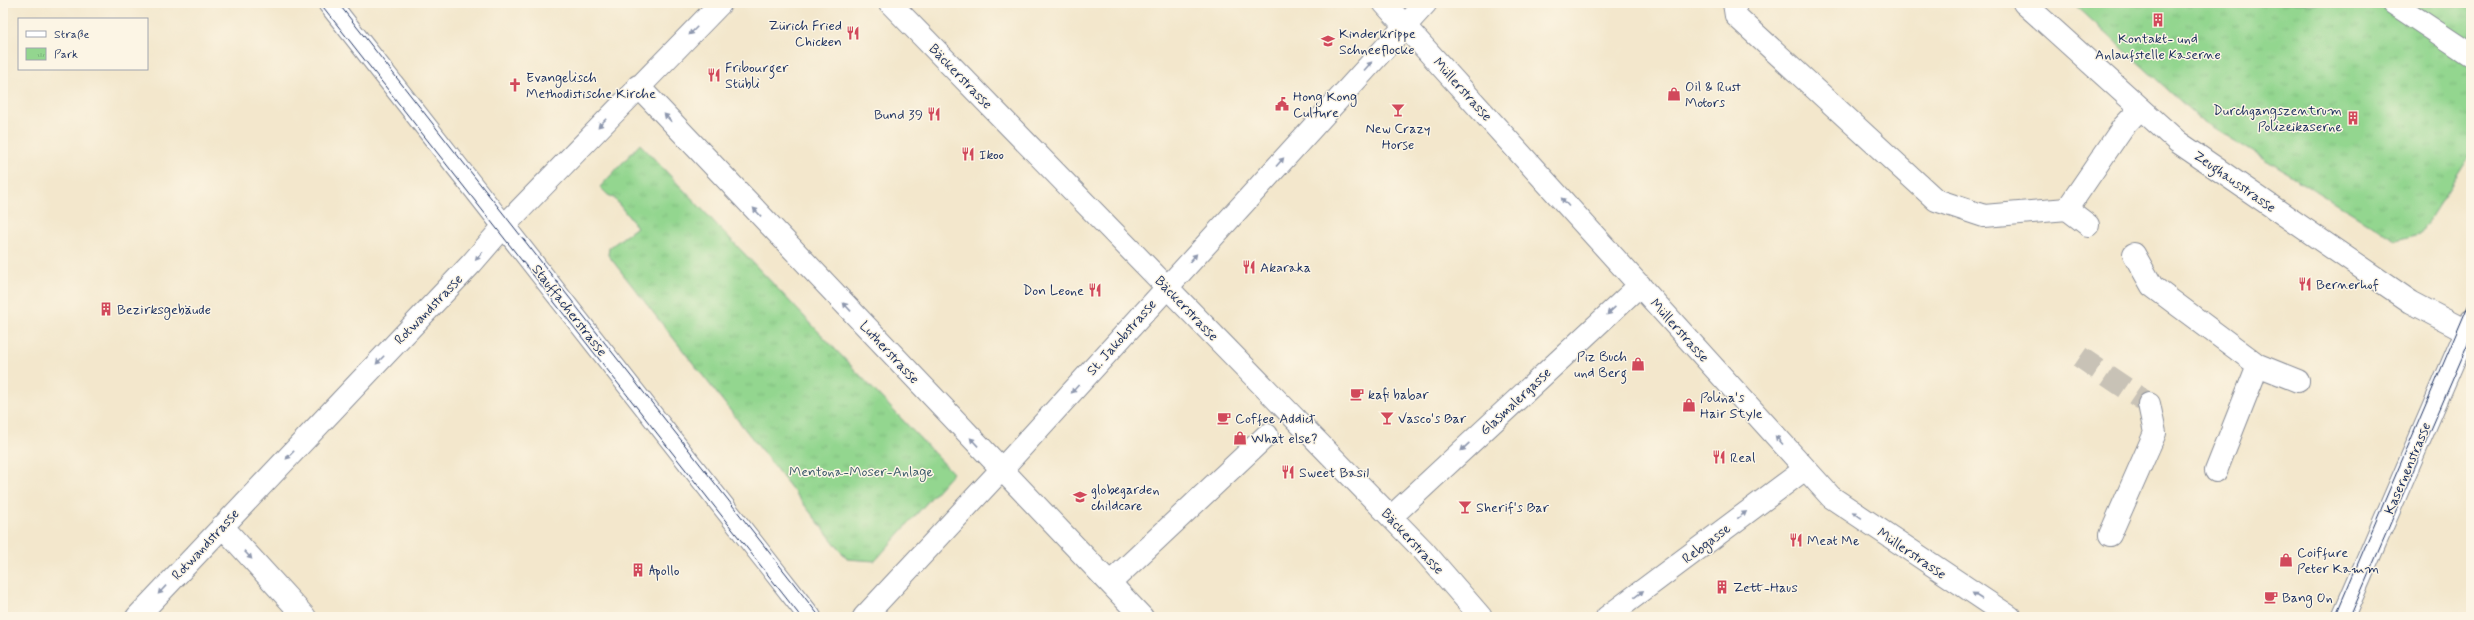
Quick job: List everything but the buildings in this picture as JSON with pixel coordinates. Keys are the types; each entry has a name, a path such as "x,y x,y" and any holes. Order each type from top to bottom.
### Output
{"street":[{"name":"Stauffacherstrasse","path":"329,3 810,617"},
{"name":"Rotwandstrasse","path":"137,617 472,263 504,226 638,86 721,3"},
{"name":"Bäckerstrasse","path":"890,3 1423,550 1481,617"},
{"name":"Müllerstrasse","path":"1384,3 1592,231 1831,497 2010,617"},
{"name":"St. Jakobstrasse","path":"864,617 1001,470 1426,3"},
{"path":"1734,3 1736,16 1936,200 1984,216 2067,209 2088,225"},
{"name":"Zeughausstrasse","path":"2024,3 2178,142 2411,302 2468,325"},
{"path":"2393,3 2471,55"},
{"name":"Lutherstrasse","path":"638,86 1142,617"},
{"path":"2067,209 2123,127 2140,109"},
{"path":"2134,254 2152,286 2258,365 2298,381"},
{"name":"Glasmalergasse","path":"1391,517 1640,285"},
{"name":"Kasernenstrasse","path":"2343,617 2468,325"},
{"path":"2216,471 2258,365"},
{"path":"2110,536 2155,434 2150,404"},
{"path":"1110,583 1267,435"},
{"name":"Rebgasse","path":"1607,617 1805,468"},
{"path":"222,526 305,617"}],"green space":[{"path":"2073,3 2471,3 2471,154 2420,234 2396,240 2201,120"},
{"name":"Mentona-Moser-Anlage","path":"640,144 953,473 875,561 847,559 608,255 609,248 637,227 613,197 608,195 600,187"}],"tunnel":[{"path":"2080,357 2149,404"}],"tram line":[{"path":"320,3 801,617"},
{"path":"338,3 820,617"},
{"path":"2335,617 2471,299"},
{"path":"2350,617 2471,337"}],"place":[{"name":"Kontakt- und Anlaufstelle Kaserne","path":"2158,20"},
{"name":"Zürich Fried Chicken","path":"853,33"},
{"name":"Kinderkrippe Schneeflocke","path":"1328,41"},
{"name":"Fribourger Stübli","path":"714,75"},
{"name":"Evangelisch Methodistische Kirche","path":"515,85"},
{"name":"Oil & Rust Motors","path":"1674,94"},
{"name":"Hong Kong Culture","path":"1282,104"},
{"name":"New Crazy Horse","path":"1398,110"},
{"name":"Bund 39","path":"934,114"},
{"name":"Durchgangszentrum Polizeikaserne","path":"2353,118"},
{"name":"Ikoo","path":"968,154"},
{"name":"Akaraka","path":"1249,267"},
{"name":"Bernerhof","path":"2305,284"},
{"name":"Don Leone","path":"1095,290"},
{"name":"Bezirksgebäude","path":"106,309"},
{"name":"Piz Buch und Berg","path":"1638,364"},
{"name":"kafi babar","path":"1357,394"},
{"name":"Polina's Hair Style","path":"1689,405"},
{"name":"Coffee Addict","path":"1224,418"},
{"name":"Vasco's Bar","path":"1387,418"},
{"name":"What else?","path":"1240,438"},
{"name":"Real","path":"1719,457"},
{"name":"Sweet Basil","path":"1288,472"},
{"name":"globegarden childcare","path":"1080,497"},
{"name":"Sherif's Bar","path":"1465,507"},
{"name":"Meat Me","path":"1796,540"},
{"name":"Coiffure Peter Kamm","path":"2286,560"},
{"name":"Apollo","path":"638,570"},
{"name":"Zett-Haus","path":"1722,587"},
{"name":"Bang On","path":"2271,597"}]}
